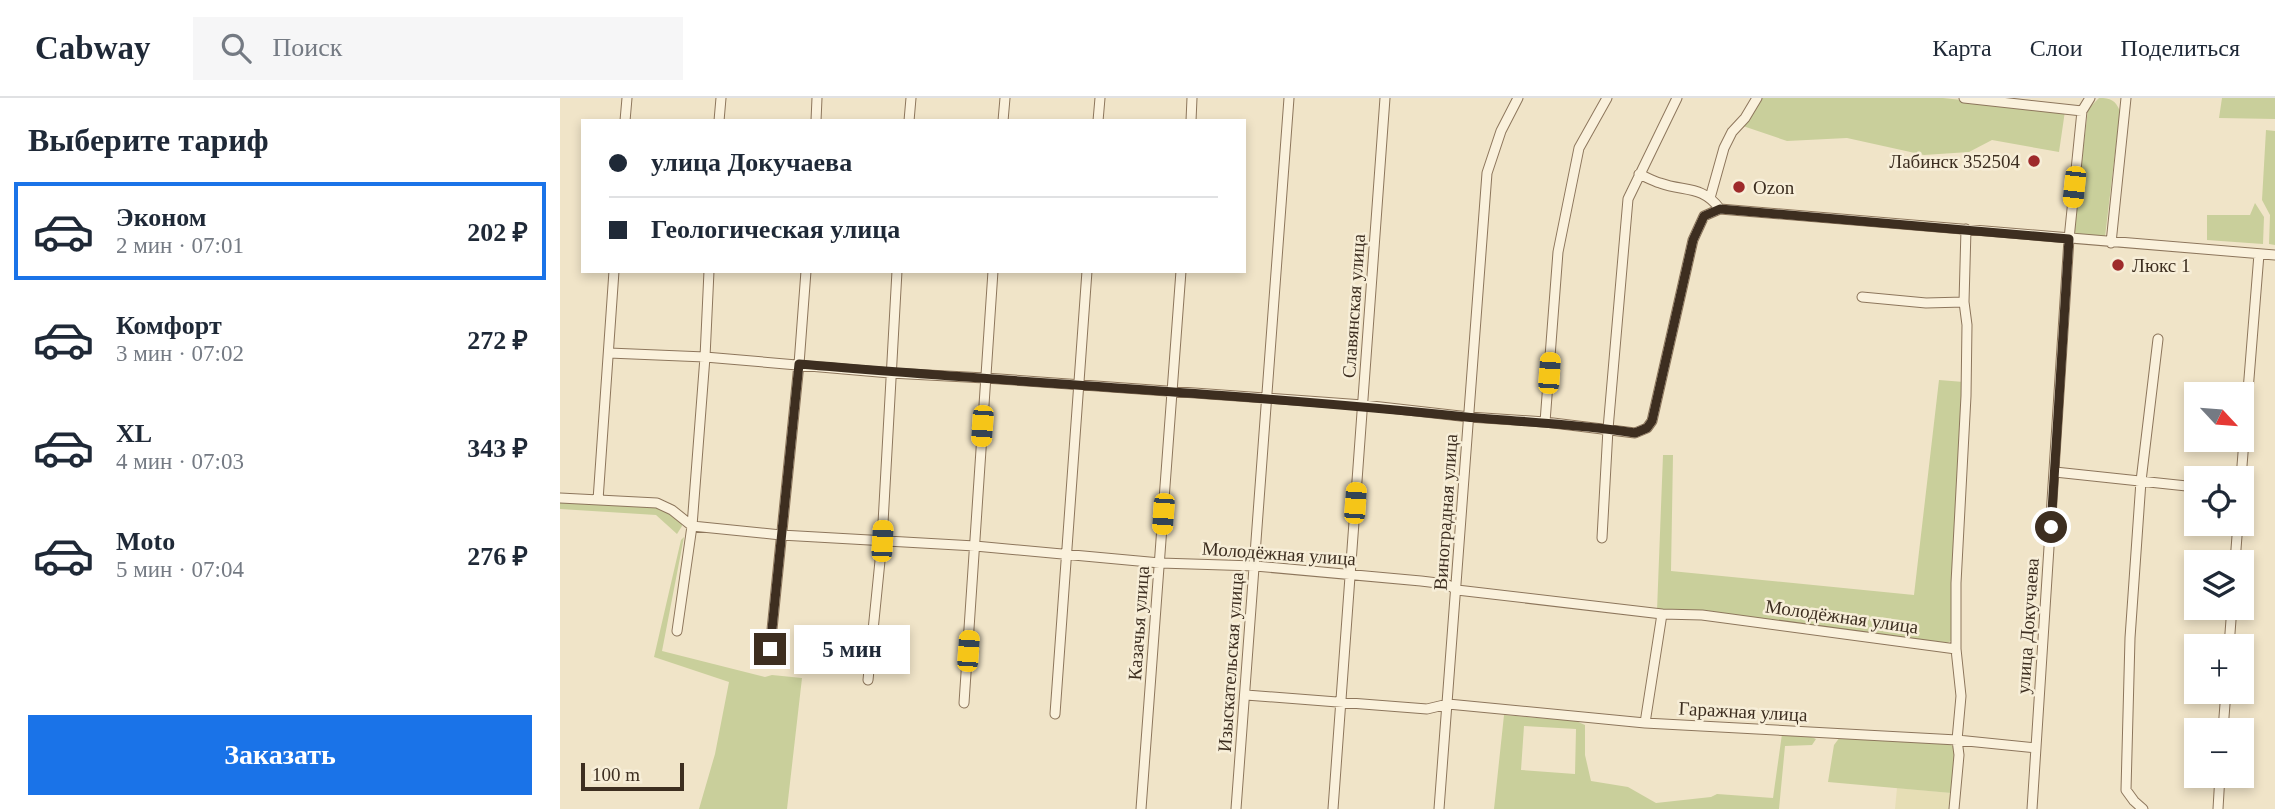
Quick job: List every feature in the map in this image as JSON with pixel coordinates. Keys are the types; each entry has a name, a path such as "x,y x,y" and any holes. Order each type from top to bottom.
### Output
{"street":[{"path":"625,119 626,98"},
{"path":"719,119 721,98"},
{"path":"816,119 817,98"},
{"path":"909,119 911,98"},
{"path":"1003,119 1005,98"},
{"path":"1098,119 1100,98"},
{"path":"1191,119 1192,98"},
{"name":"Изыскательская улица","path":"1236,809 1289,98"},
{"name":"Славянская улица","path":"1333,809 1385,98"},
{"name":"Виноградная улица","path":"1439,809 1487,173 1501,131 1518,98"},
{"path":"1545,422 1558,252 1579,148 1607,98"},
{"path":"1602,538 1608,429 1628,199 1677,98"},
{"path":"1710,198 1724,148 1732,132 1745,118 1757,98"},
{"path":"1964,98 2082,111 2090,98"},
{"path":"2111,243 2126,98"},
{"name":"улица Докучаева","path":"2032,809 2069,239 2082,111"},
{"path":"1639,174 1661,184 1688,188 1710,198 1720,209"},
{"path":"608,353 705,357 890,373 1363,405 1635,433 1647,428 1652,421 1693,240 1704,216 1720,209 2275,255"},
{"path":"1954,809 1961,696 1956,649 1956,583 1966,396 1966,229"},
{"path":"2242,466 2259,254"},
{"path":"598,500 614,273"},
{"path":"677,631 692,526 709,273"},
{"path":"770,649 806,273"},
{"path":"868,680 882,541 897,273"},
{"path":"964,703 993,273"},
{"path":"1055,714 1087,273"},
{"name":"Казачья улица","path":"1141,809 1181,273"},
{"path":"1862,297 1926,303 1964,302"},
{"path":"2143,809 2126,790 2130,638 2141,481 2158,339"},
{"path":"2055,472 2184,486"},
{"name":"Молодёжная улица","path":"560,498 657,503 672,510 692,526 781,535 975,546 1160,563 1255,566 1421,581 1446,584 1457,590 1662,614 1702,615 1956,649"},
{"path":"1645,723 1662,614"},
{"name":"Гаражная улица","path":"1246,695 1427,709 1448,704 1645,723 1957,740 2036,748"},
{"path":"2218,809 2219,788"}],"shaded area":[{"path":"1897,788 1951,793 1950,809 1895,809"}],"green space":[{"path":"1759,98 1943,98 2065,111 2059,152 1992,140 1969,152 1924,155 1847,138 1787,141 1740,125"},
{"path":"2099,98 2112,100 2120,111 2105,237 2073,235 2088,109"},
{"path":"2222,98 2275,98 2275,119 2219,118"},
{"path":"2266,130 2275,131 2275,245 2269,244 2270,215 2262,200"},
{"path":"2255,203 2264,217 2263,244 2207,240 2207,215 2250,215"},
{"path":"1939,380 1964,382 1951,641 1945,644 1680,610 1657,611 1663,455 1673,455 1671,571 1914,595"},
{"path":"560,501 657,506 681,519 682,526 677,534 656,515 560,509"},
{"path":"684,537 662,651 765,677 772,675 802,678 787,809 699,809 715,754 729,682 654,657 681,540"},
{"path":"1504,715 1576,721 1585,725 1585,755 1591,781 1628,787 1656,803 1717,794 1773,798 1782,734 1804,734 1816,739 1812,745 1785,746 1779,809 1494,809","holes":["1524,726 1576,729 1575,774 1521,770"]},
{"path":"1840,737 1947,743 1953,746 1956,757 1951,793 1828,782 1834,745"}],"place":[{"name":"Лабинск 352504","path":"2034,161"},
{"name":"Ozon","path":"1739,187"},
{"name":"Люкс 1","path":"2118,265"}],"route":[{"path":"770,649 799,364 890,373 1363,405 1642,432 1652,421 1693,240 1704,216 1720,209 2069,239 2051,527"}]}
